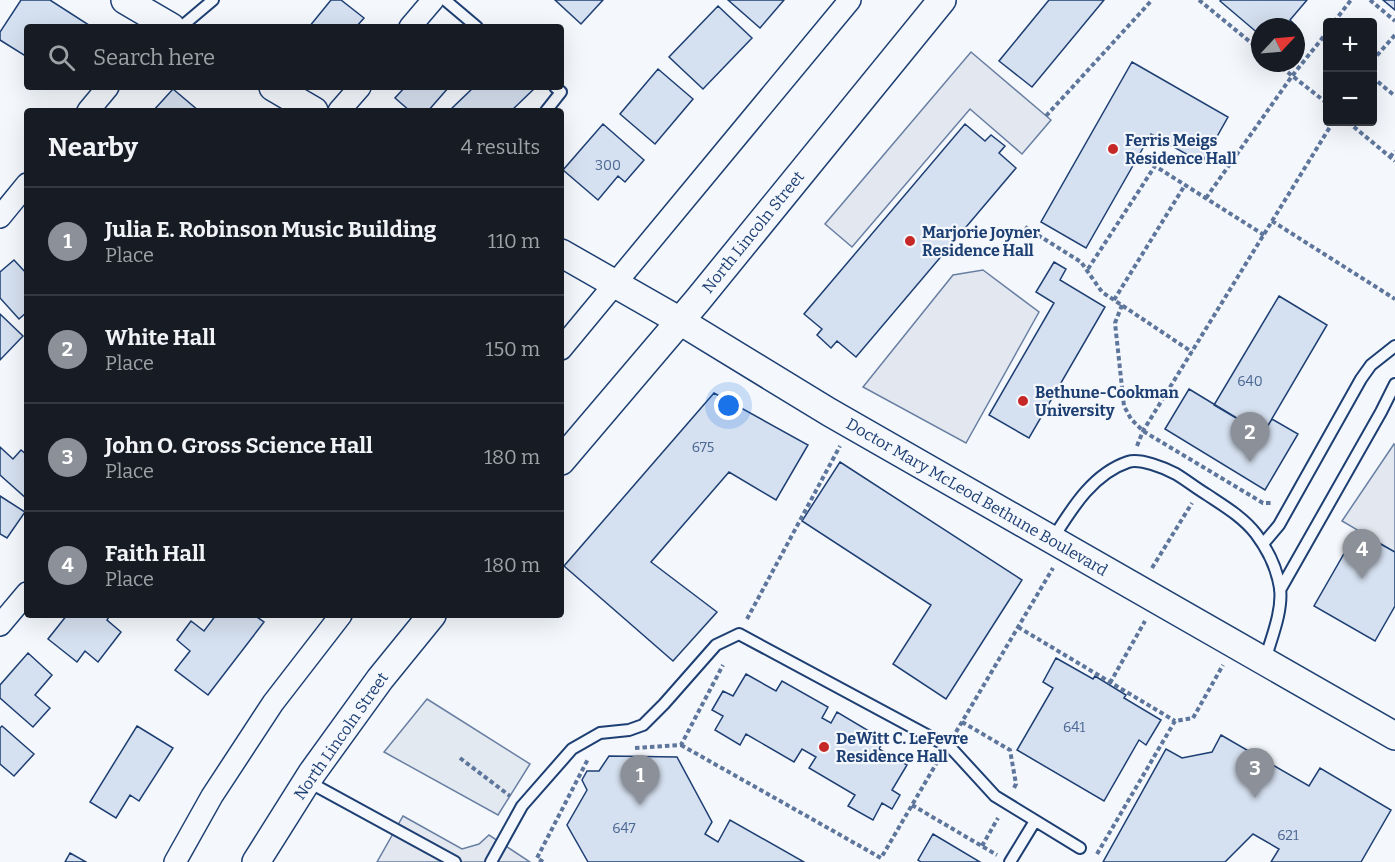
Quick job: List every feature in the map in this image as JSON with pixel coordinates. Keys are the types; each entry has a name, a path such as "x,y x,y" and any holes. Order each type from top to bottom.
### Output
{"street":[{"path":"125,0 165,24"},
{"path":"413,24 433,0"},
{"path":"564,345 850,0"},
{"name":"North Lincoln Street","path":"564,457 680,321 942,0"},
{"path":"90,108 106,90"},
{"path":"342,108 357,90"},
{"path":"0,217 24,188"},
{"name":"Doctor Mary McLeod Bethune Boulevard","path":"564,255 680,321 829,412 1395,736"},
{"path":"0,625 24,596"},
{"path":"175,862 212,796 273,703 339,618"},
{"name":"North Lincoln Street","path":"256,862 307,781 380,679 430,618"}],"lane":[{"path":"171,24 213,0"},
{"path":"445,0 473,24"},
{"path":"548,108 561,92 559,90"},
{"path":"1263,544 1279,525 1371,365 1395,346"},
{"path":"1280,590 1395,384"},
{"path":"1059,544 1071,510 1112,468 1131,461 1153,464 1175,474 1240,517 1256,534 1271,557 1280,590 1278,616 1264,661"},
{"path":"491,862 522,806 572,749 600,733 629,730 643,725 716,645 739,634 947,746 996,796 1080,848"},
{"path":"307,781 455,862"},
{"path":"1005,859 1035,820"}],"path":[{"path":"1046,116 1152,0"},
{"path":"1198,0 1251,43"},
{"path":"1337,18 1351,0"},
{"path":"1370,0 1395,21"},
{"path":"1377,55 1395,35"},
{"path":"1206,198 1292,76 1323,40"},
{"path":"1287,72 1323,100"},
{"path":"1377,81 1395,96"},
{"path":"1131,461 1143,432 1331,126"},
{"path":"1353,126 1395,161"},
{"path":"1390,157 1395,151"},
{"path":"1088,270 1155,166 1264,234"},
{"path":"1114,300 1185,185"},
{"path":"1272,221 1395,299"},
{"path":"1025,227 1081,262 1102,292 1192,351"},
{"path":"1122,305 1115,323 1124,406 1131,419 1143,432 1263,503 1276,502"},
{"path":"1151,569 1200,490"},
{"path":"681,745 880,858 1018,627 1059,544"},
{"path":"1110,683 1145,621"},
{"path":"1018,627 1175,722 1193,718 1223,665"},
{"path":"1092,862 1175,722"},
{"path":"460,758 522,806"},
{"path":"912,805 1005,859"}],"shaded area":[{"path":"971,52 1051,120 1022,154 970,109 852,247 825,224"},
{"path":"983,270 1039,312 966,443 863,387 953,275"},
{"path":"1395,445 1395,552 1342,521"},
{"path":"427,699 530,764 498,815 384,752"},
{"path":"403,816 462,849 479,844 489,835 530,862 377,862"}],"building":[{"path":"21,0 50,0 87,24 24,24 24,55 0,40 0,32"},
{"path":"331,0 341,0 364,18 359,24 311,24"},
{"path":"555,0 603,0 581,24"},
{"path":"728,0 784,0 760,28"},
{"path":"1049,0 1104,0 1032,87 999,61"},
{"path":"1307,0 1292,18 1251,18 1251,27 1220,1"},
{"path":"1383,0 1395,0 1395,10"},
{"path":"718,6 752,38 703,89 669,57"},
{"name":"Ferris Meigs Residence Hall","path":"1132,62 1228,117 1202,163 1151,134 1086,248 1041,222"},
{"path":"658,69 693,99 655,144 620,114"},
{"path":"174,90 195,108 156,108"},
{"path":"402,90 446,90 431,108 407,108 395,98"},
{"path":"471,90 533,90 514,108 452,108"},
{"path":"603,124 644,160 625,182 618,176 598,200 564,169"},
{"name":"Marjorie Joyner Residence Hall","path":"965,124 985,141 991,135 1005,146 999,153 1016,168 856,357 837,341 831,348 817,335 822,329 804,314"},
{"path":"14,260 24,271 24,315 19,319 0,298 0,272"},
{"path":"1054,262 1066,269 1060,280 1105,307 1029,438 989,415 1054,303 1036,292"},
{"path":"1279,296 1327,325 1263,434 1214,405"},
{"path":"0,314 23,336 0,360"},
{"path":"1189,389 1263,434 1272,419 1298,434 1265,490 1165,429"},
{"path":"714,393 808,445 776,500 729,472 651,562 717,612 673,661 564,566"},
{"path":"0,447 13,459 21,450 24,452 24,496 0,475"},
{"path":"840,462 1022,580 946,699 893,664 931,605 802,521"},
{"path":"0,496 24,513 7,538 0,534"},
{"path":"1357,531 1395,552 1395,606 1375,641 1314,606"},
{"path":"65,618 108,618 107,620 121,632 98,662 85,651 77,662 48,639"},
{"path":"214,618 258,618 264,622 208,695 175,670 190,651 177,640 191,621 204,631"},
{"path":"28,653 52,675 35,695 50,708 33,727 0,698 0,685"},
{"path":"1056,658 1093,679 1095,676 1126,695 1124,698 1161,720 1146,745 1139,740 1104,801 1017,750 1053,688 1043,682"},
{"name":"DeWitt C. LeFevre Residence Hall","path":"746,674 776,691 782,681 828,707 822,718 831,723 837,712 884,740 879,749 907,765 892,790 900,795 892,809 882,803 873,820 848,806 855,795 809,768 816,757 802,749 794,762 746,734 740,745 715,730 723,716 712,710 723,691 733,696"},
{"path":"2,726 34,754 14,776 0,764 0,728"},
{"path":"137,726 173,748 139,801 130,795 116,818 90,802"},
{"path":"1221,735 1309,786 1320,768 1391,810 1361,862 1271,862 1279,849 1253,834 1225,862 1103,862 1166,749 1182,758 1212,752"},
{"path":"609,756 677,757 712,822 705,834 718,842 730,820 804,862 588,862 567,825 587,790 582,780 587,771 599,771"},
{"path":"933,834 980,862 921,862 918,860"},
{"path":"70,853 86,862 65,862"}],"place":[{"name":"Ferris Meigs Residence Hall","path":"1113,149"},
{"name":"Marjorie Joyner Residence Hall","path":"910,241"},
{"name":"Bethune-Cookman University","path":"1023,401"},
{"name":"White Hall","path":"1250,462"},
{"name":"Faith Hall","path":"1362,579"},
{"name":"DeWitt C. LeFevre Residence Hall","path":"824,747"},
{"name":"John O. Gross Science Hall","path":"1255,798"},
{"name":"Julia E. Robinson Music Building","path":"640,805"}]}
